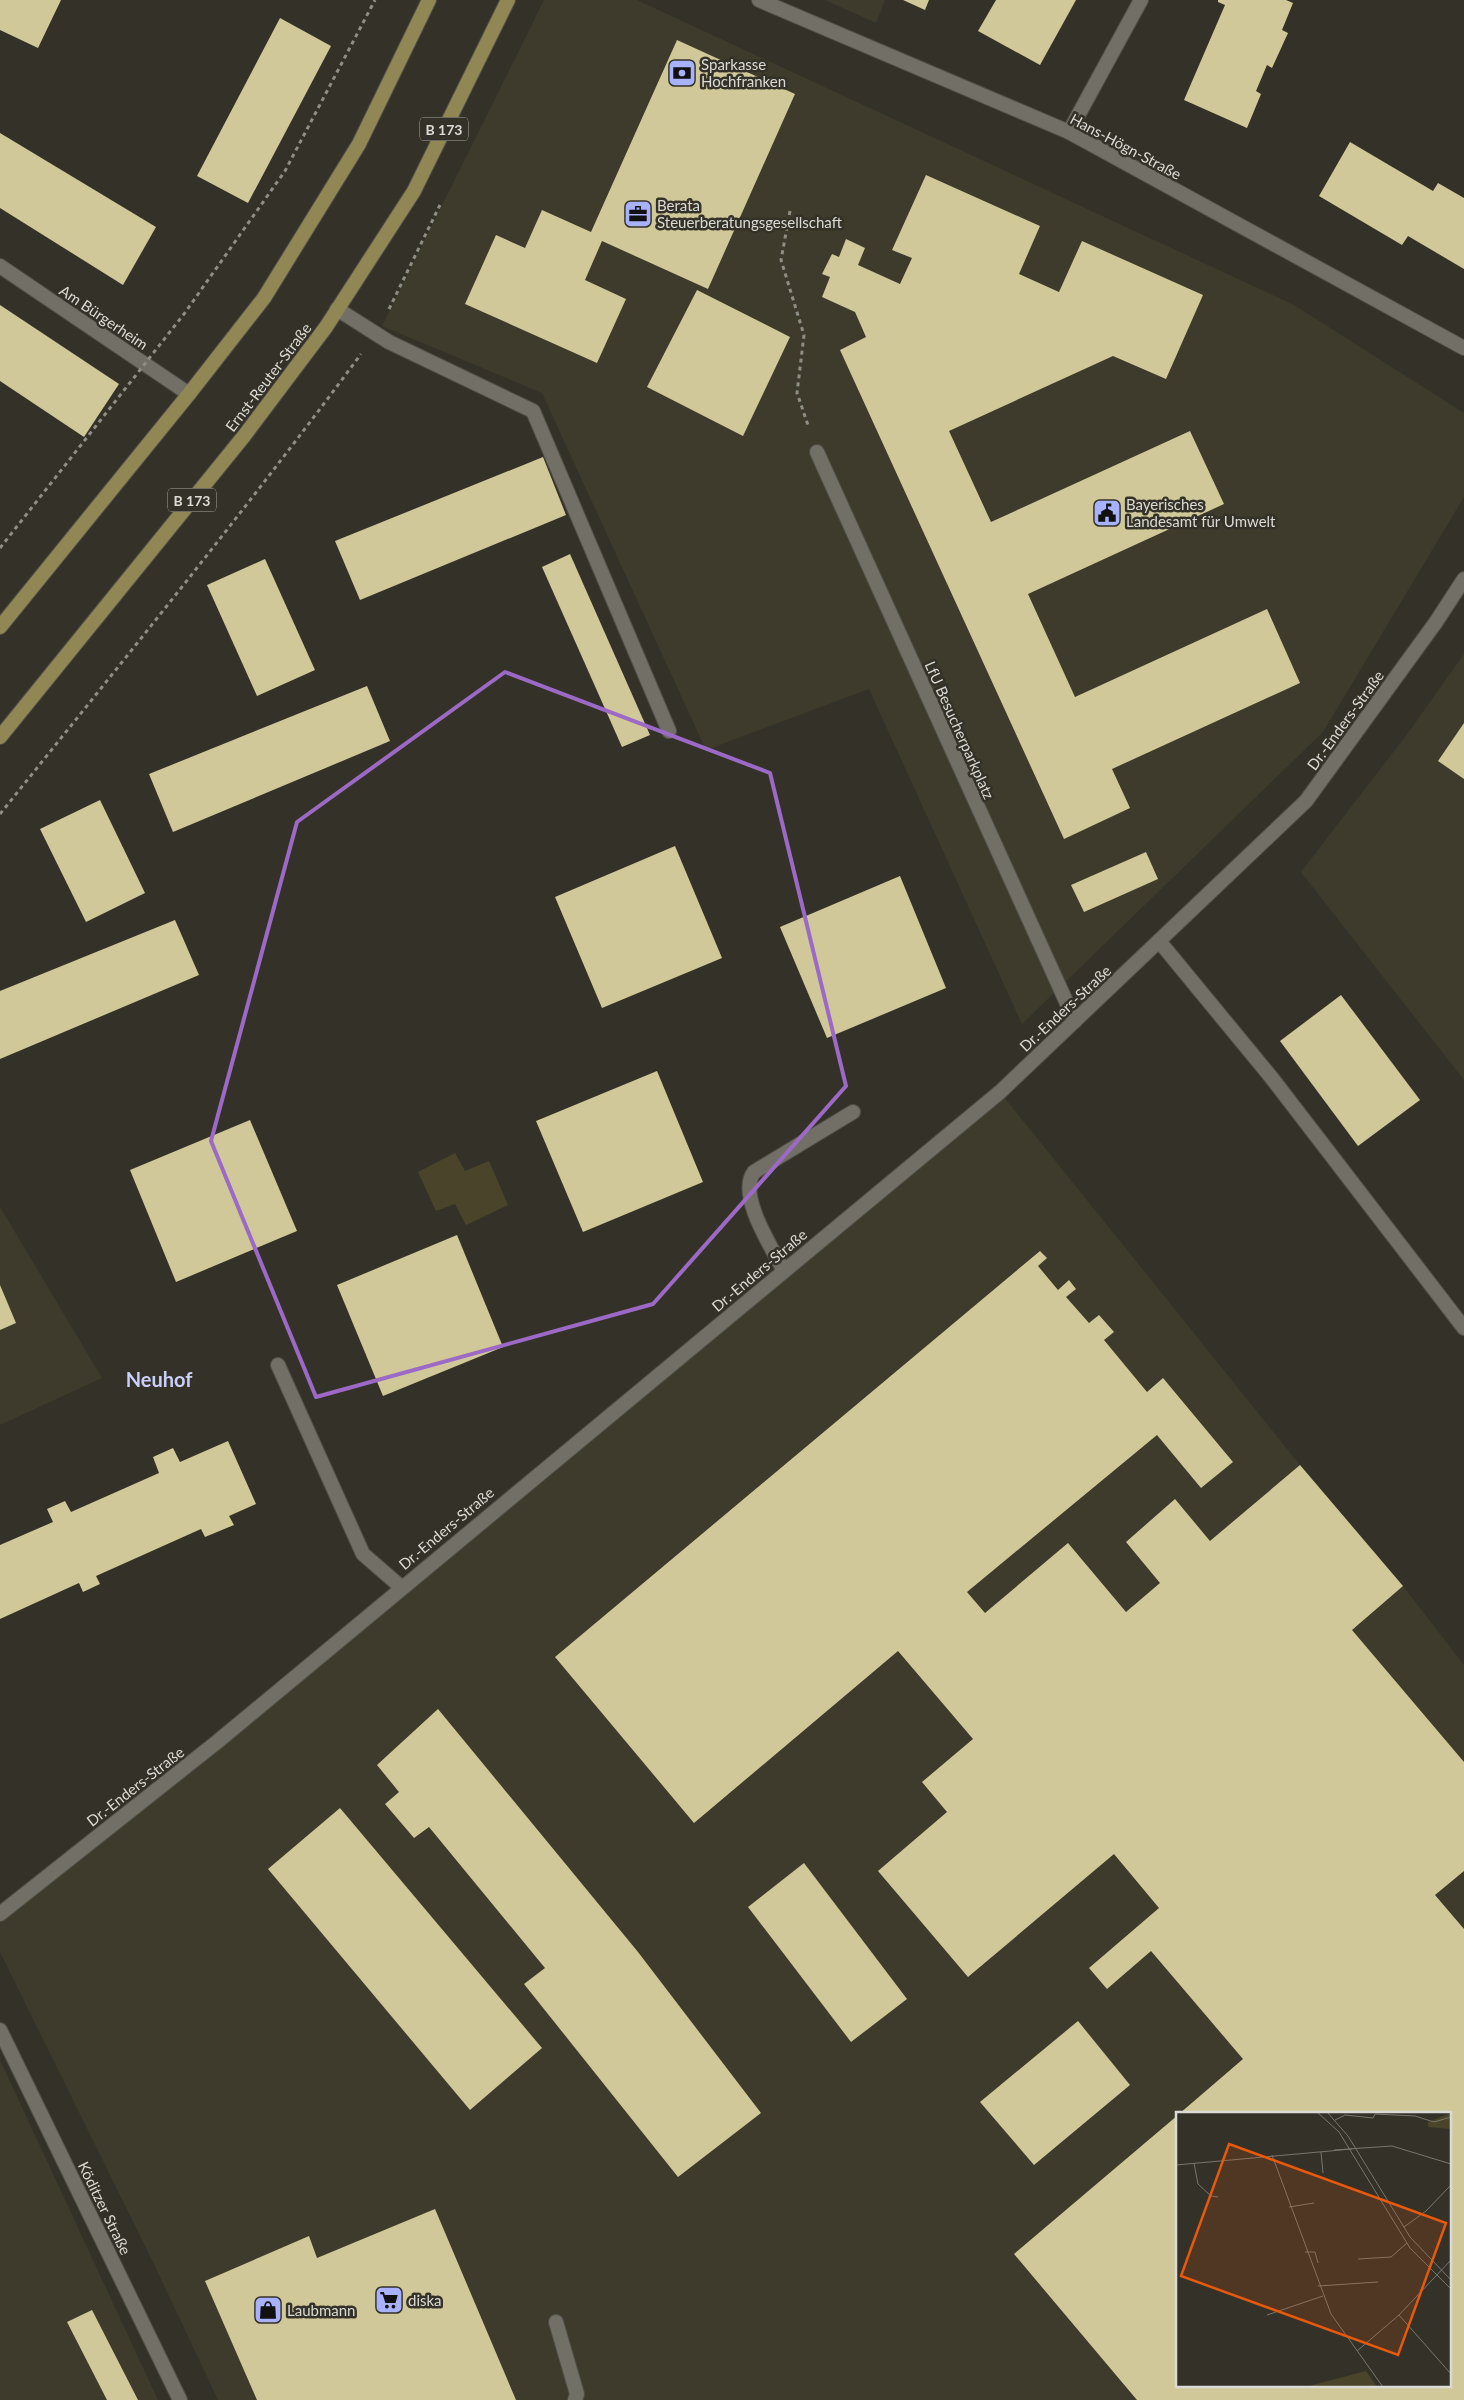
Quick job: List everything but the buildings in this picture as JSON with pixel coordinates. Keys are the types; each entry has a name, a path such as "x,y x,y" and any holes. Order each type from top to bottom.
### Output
{"main road":[{"path":"0,627 189,394 264,298 359,144 429,0"},
{"name":"Ernst-Reuter-Straße","path":"0,737 244,436 337,310 414,191 508,0"}],"street":[{"name":"Hans-Högn-Straße","path":"759,0 1069,132 1464,348"},
{"path":"1069,132 1141,0"},
{"name":"Am Bürgerheim","path":"0,266 189,394"},
{"path":"337,310 382,339 533,411 669,731"},
{"name":"LfU Besucherparkplatz","path":"817,452 1075,1021"},
{"name":"Dr.-Enders-Straße","path":"0,1914 217,1742 401,1587 1000,1092 1306,802 1436,622 1464,578"},
{"path":"1159,941 1271,1077 1464,1328"},
{"path":"784,1271 753,1209 748,1188 749,1178 754,1172 853,1112"},
{"path":"278,1365 363,1554 401,1587"},
{"name":"Köditzer Straße","path":"0,2030 180,2400"},
{"path":"556,2322 577,2394 575,2400"}],"path":[{"path":"0,548 184,314 285,171 375,0"},
{"path":"790,211 781,260 804,335 797,394 817,452"}],"highlighted area":[{"path":"505,672 770,773 846,1086 653,1304 316,1397 211,1141 297,822"}],"shaded area":[{"path":"544,0 637,0 1294,305 1464,413 1464,497 1323,732 1022,1024 869,689 706,750 542,393 382,326"},
{"path":"825,0 885,0 876,23"},
{"path":"1464,654 1464,1080 1301,872 1408,733"},
{"path":"1000,1092 1300,1465 1403,1586 1464,1665 1464,2400 218,2400 152,2260 0,1952 0,1914"},
{"path":"455,1153 465,1171 489,1161 508,1205 466,1225 455,1204 436,1211 418,1172"},
{"path":"0,1207 102,1378 0,1425"},
{"path":"0,2060 158,2400 0,2400"}],"place":[{"name":"Sparkasse Hochfranken","path":"682,73"},
{"name":"Berata Steuerberatungsgesellschaft","path":"638,214"},
{"name":"Bayerisches Landesamt für Umwelt","path":"1107,513"},
{"name":"diska","path":"389,2300"},
{"name":"Laubmann","path":"268,2310"}],"district":[{"name":"Neuhof","path":"159,1379"}]}
